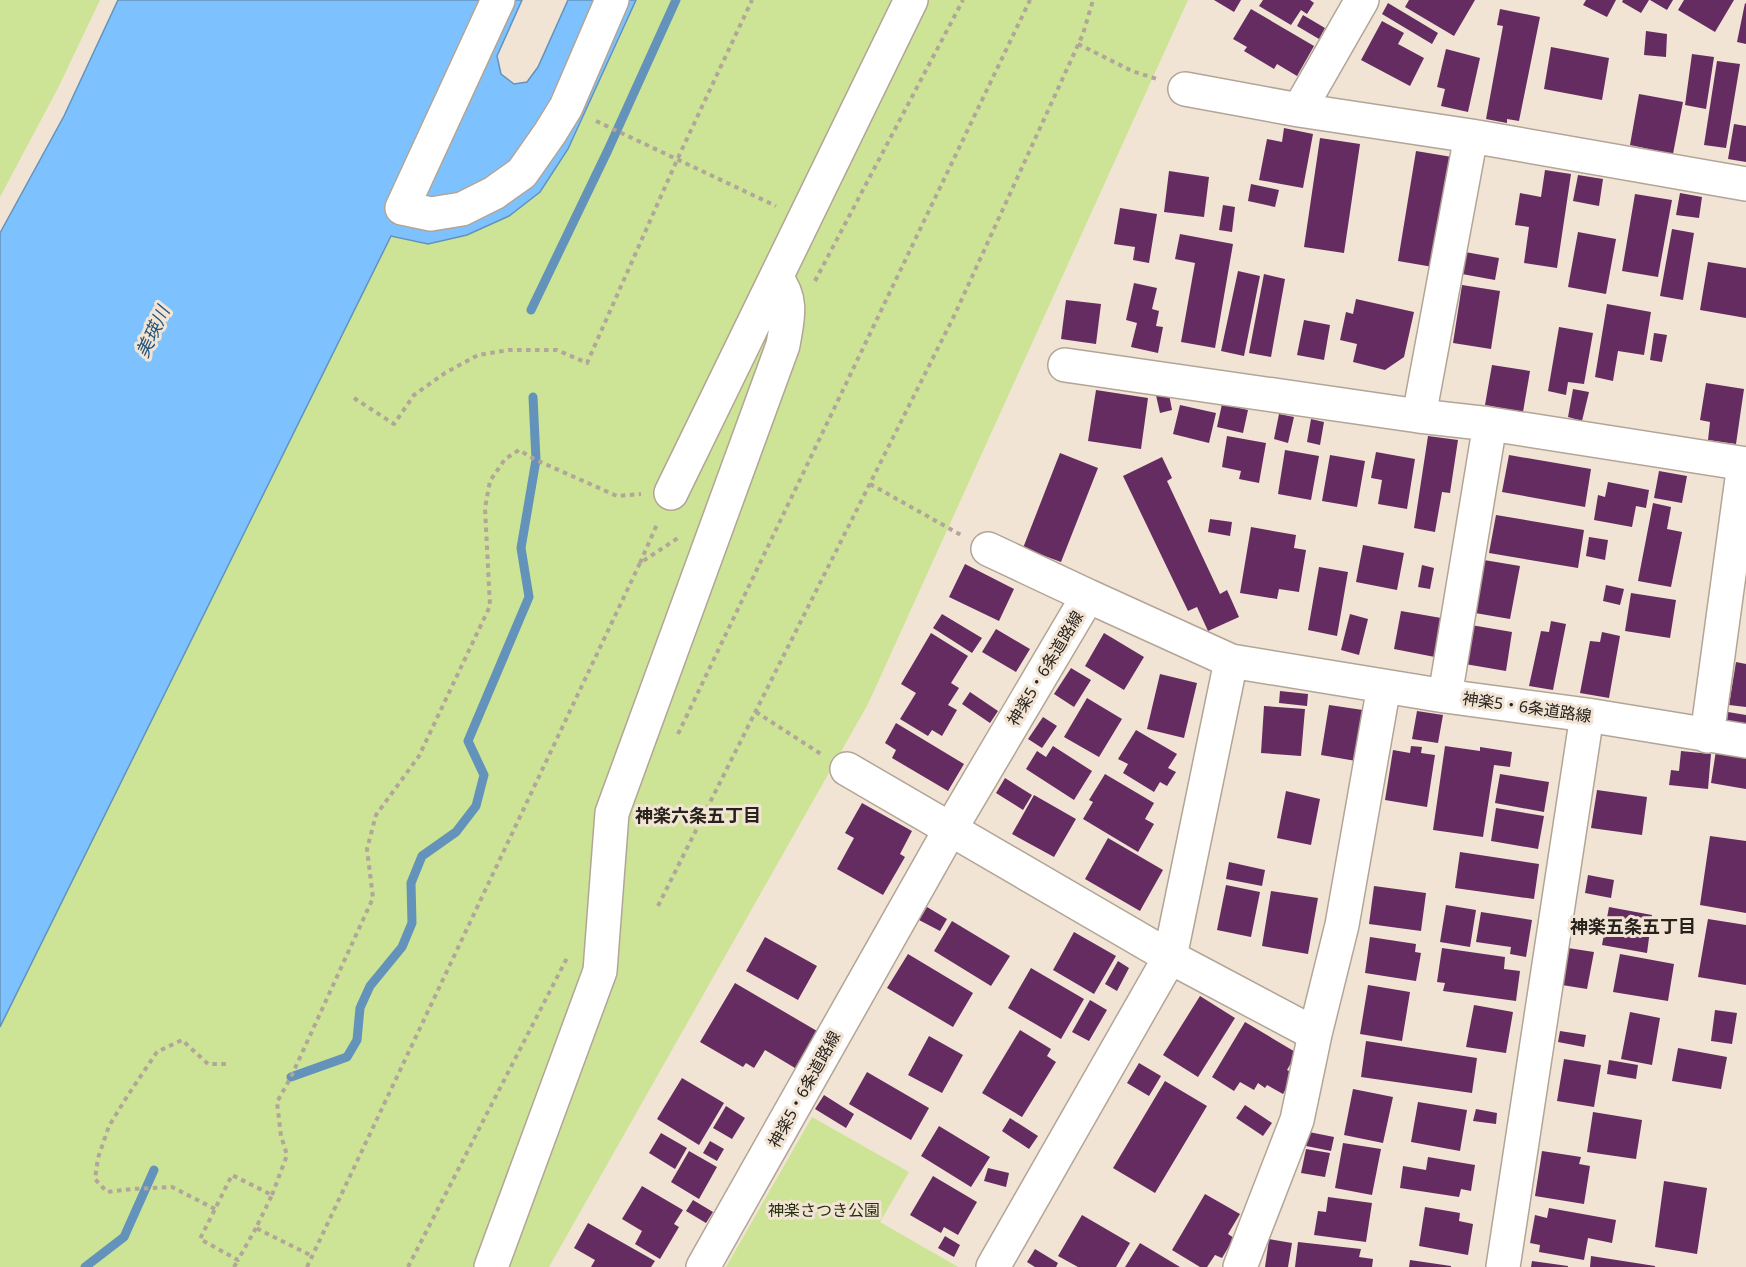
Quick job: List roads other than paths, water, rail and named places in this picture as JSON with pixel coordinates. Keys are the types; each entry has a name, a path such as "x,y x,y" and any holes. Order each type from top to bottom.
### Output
{"street":[{"path":"498,0 402,208 431,214 462,209 494,193 522,173 566,107 612,0"},
{"path":"671,493 911,0"},
{"path":"1299,110 1362,0"},
{"path":"1185,89 1746,184"},
{"path":"1419,416 1471,136"},
{"path":"491,1267 600,970 612,813 783,345 789,309 784,288 776,278"},
{"path":"1065,365 1419,416 1490,424 1745,464 1707,736"},
{"path":"1445,696 1490,424"},
{"path":"988,549 1088,596"},
{"name":"神楽5・6条道路線","path":"704,1267 951,828 1088,596 1231,661 1746,741"},
{"path":"993,1267 1170,957 1231,661"},
{"path":"1240,1267 1297,1120 1342,925 1384,686"},
{"path":"1503,1267 1587,715"},
{"path":"847,769 1170,957 1315,1034"}],"water":[{"name":"美瑛川","path":"118,0 522,0 497,56 501,74 514,84 527,82 538,67 568,0 636,0 568,149 540,192 509,216 467,235 428,244 391,236 0,1027 0,233 64,116"}],"waterway":[{"path":"531,310 608,150 676,0"},
{"path":"291,1077 347,1057 357,1040 360,1008 370,986 402,947 412,923 411,883 422,856 456,832 476,806 484,775 468,741 529,597 521,548 536,460 533,397"},
{"path":"85,1267 124,1237 154,1170"}],"district":[{"name":"神楽六条五丁目","path":"698,816"},
{"name":"神楽五条五丁目","path":"1633,927"}],"park label":[{"name":"神楽さつき公園","path":"824,1210"}]}
